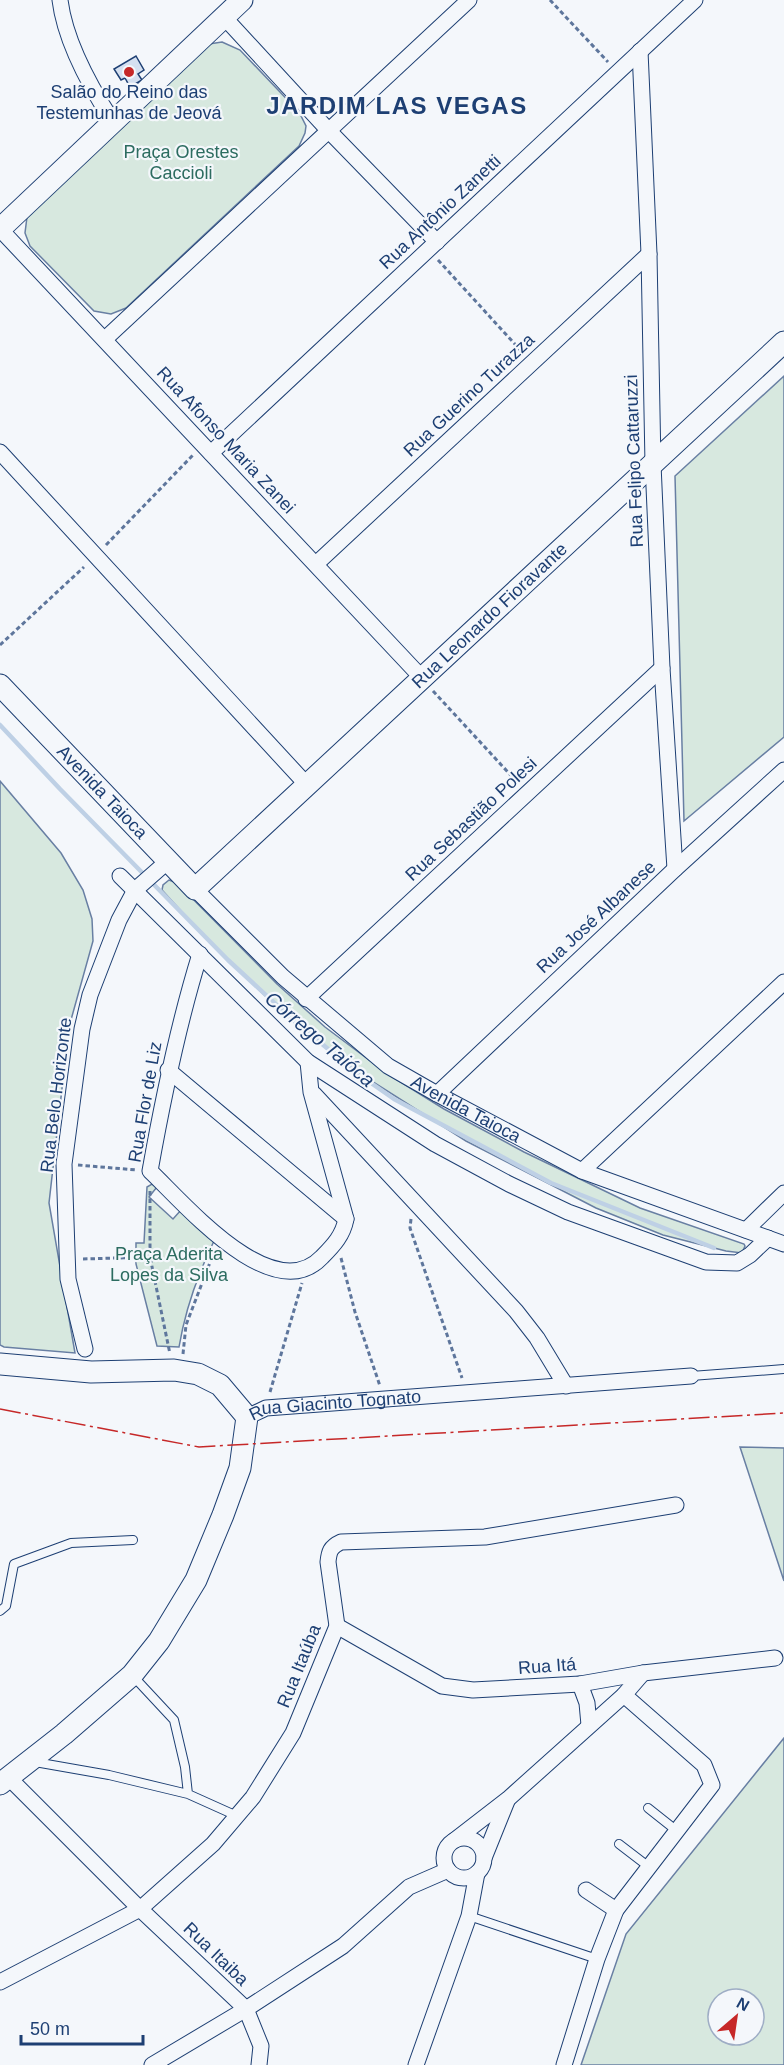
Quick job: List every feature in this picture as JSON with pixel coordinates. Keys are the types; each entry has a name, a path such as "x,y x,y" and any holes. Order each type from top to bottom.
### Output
{"street":[{"path":"60,0 72,43 89,84 112,122"},
{"path":"0,229 112,122 220,8 242,0"},
{"path":"105,339 469,0"},
{"name":"Rua Antônio Zanetti","path":"212,453 694,0"},
{"path":"220,8 433,246"},
{"name":"Rua Felipo Cattaruzzi","path":"640,51 649,254 653,464 662,668 675,869"},
{"name":"Rua Afonso Maria Zanei","path":"0,229 422,678"},
{"name":"Rua Guerino Turazza","path":"316,564 649,254"},
{"name":"Rua Leonardo Fioravante","path":"195,889 784,342"},
{"path":"0,452 307,785"},
{"name":"Rua Sebastião Polesi","path":"306,999 662,668"},
{"name":"Avenida Taioca","path":"0,685 162,866 195,889 306,999 388,1066 582,1171 784,1244"},
{"name":"Rua José Albanese","path":"437,1094 675,869 784,770"},
{"path":"139,886 162,866"},
{"path":"120,876 139,886 200,954 308,1062 435,1144 509,1184 568,1212 706,1262 737,1263 750,1256 768,1238"},
{"name":"Rua Belo Horizonte","path":"86,1349 68,1279 64,1164 82,1029 90,995 119,920 139,886"},
{"name":"Rua Flor de Liz","path":"200,954 168,1070 150,1171 221,1239 240,1254 277,1270 306,1268"},
{"path":"582,1171 784,982"},
{"path":"306,1268 319,1261 337,1241 344,1229 346,1219 312,1092 308,1062"},
{"path":"168,1070 346,1219"},
{"path":"312,1092 516,1311 537,1338 566,1386"},
{"path":"746,1230 784,1193"},
{"name":"Rua Giacinto Tognato","path":"0,1364 91,1371 177,1370 198,1374 220,1385 247,1417 266,1408 691,1376"},
{"path":"4,1781 132,1675 159,1641 196,1580 240,1468 247,1417"},
{"name":"Rua Itaúba","path":"0,1982 140,1909 213,1844 253,1797 293,1733 336,1626 328,1562 329,1552 333,1545 340,1542 485,1538 676,1505"},
{"name":"Rua Itá","path":"336,1626 442,1686 473,1690 580,1684 643,1673 774,1658"},
{"path":"409,1887 451,1845 508,1798 624,1695 643,1673"},
{"path":"580,1684 587,1702 589,1725"},
{"path":"564,2065 597,1959 616,1910 712,1785 704,1765 624,1695"},
{"name":"Rua Itaiba","path":"4,1781 246,2009 343,1946 409,1887 448,1870"},
{"path":"484,1858 480,1846 475,1841 462,1838 451,1845 445,1864 448,1870 462,1878 477,1873 483,1865 508,1798"},
{"path":"416,2065 470,1917 477,1873"},
{"path":"586,1890 616,1910"},
{"path":"152,2065 246,2009 261,2046 259,2065"}],"lane":[{"path":"691,1376 784,1369"},
{"path":"0,1611 6,1606 14,1564 71,1543 133,1540"},
{"path":"132,1675 174,1720 185,1767 188,1794"},
{"path":"30,1761 109,1775 188,1794 237,1816"},
{"path":"648,1808 677,1831"},
{"path":"619,1844 649,1867"},
{"path":"470,1917 597,1959"}],"path":[{"path":"550,0 618,72"},
{"path":"433,246 532,363"},
{"path":"422,678 528,793"},
{"path":"64,1164 150,1171 150,1257 177,1370"},
{"path":"412,1200 410,1228 467,1394"},
{"path":"177,1370 186,1325 211,1257 221,1239"},
{"path":"337,1241 355,1312 385,1399"},
{"path":"66,1260 150,1257"},
{"path":"266,1408 306,1268"}],"green space":[{"name":"Praça Orestes Caccioli","path":"222,42 240,50 299,112 306,126 299,146 126,308 111,314 94,311 30,246 25,233 27,217 209,44"},
{"path":"784,376 784,737 684,821 675,476"},
{"path":"0,781 61,853 83,890 92,919 93,941 69,1027 49,1203 75,1353 0,1345"},
{"path":"169,880 177,883 277,984 325,1027 389,1075 444,1109 524,1152 640,1208 744,1244 742,1253 663,1235 596,1208 466,1141 351,1068 279,1009 212,945 162,890 163,885"},
{"name":"Praça Aderita Lopes da Silva","path":"152,1184 157,1187 149,1197 173,1219 181,1210 214,1241 193,1293 179,1347 157,1346 136,1264 136,1243 144,1243 147,1187"},
{"path":"740,1447 784,1448 784,1581"},
{"path":"784,1738 784,2065 581,2065 626,1934"}],"building":[{"name":"Salão do Reino das Testemunhas de Jeová","path":"136,56 144,70 138,74 142,80 130,87 125,78 121,80 114,69"}],"waterway":[{"name":"Córrego Taióca","path":"0,725 228,960 294,1021 361,1076 394,1099 551,1183 714,1248"}],"power":[{"path":"0,1409 199,1447 784,1413"}],"place":[{"name":"Salão do Reino das Testemunhas de Jeová","path":"129,72"}],"district":[{"name":"JARDIM LAS VEGAS","path":"397,106"}]}
